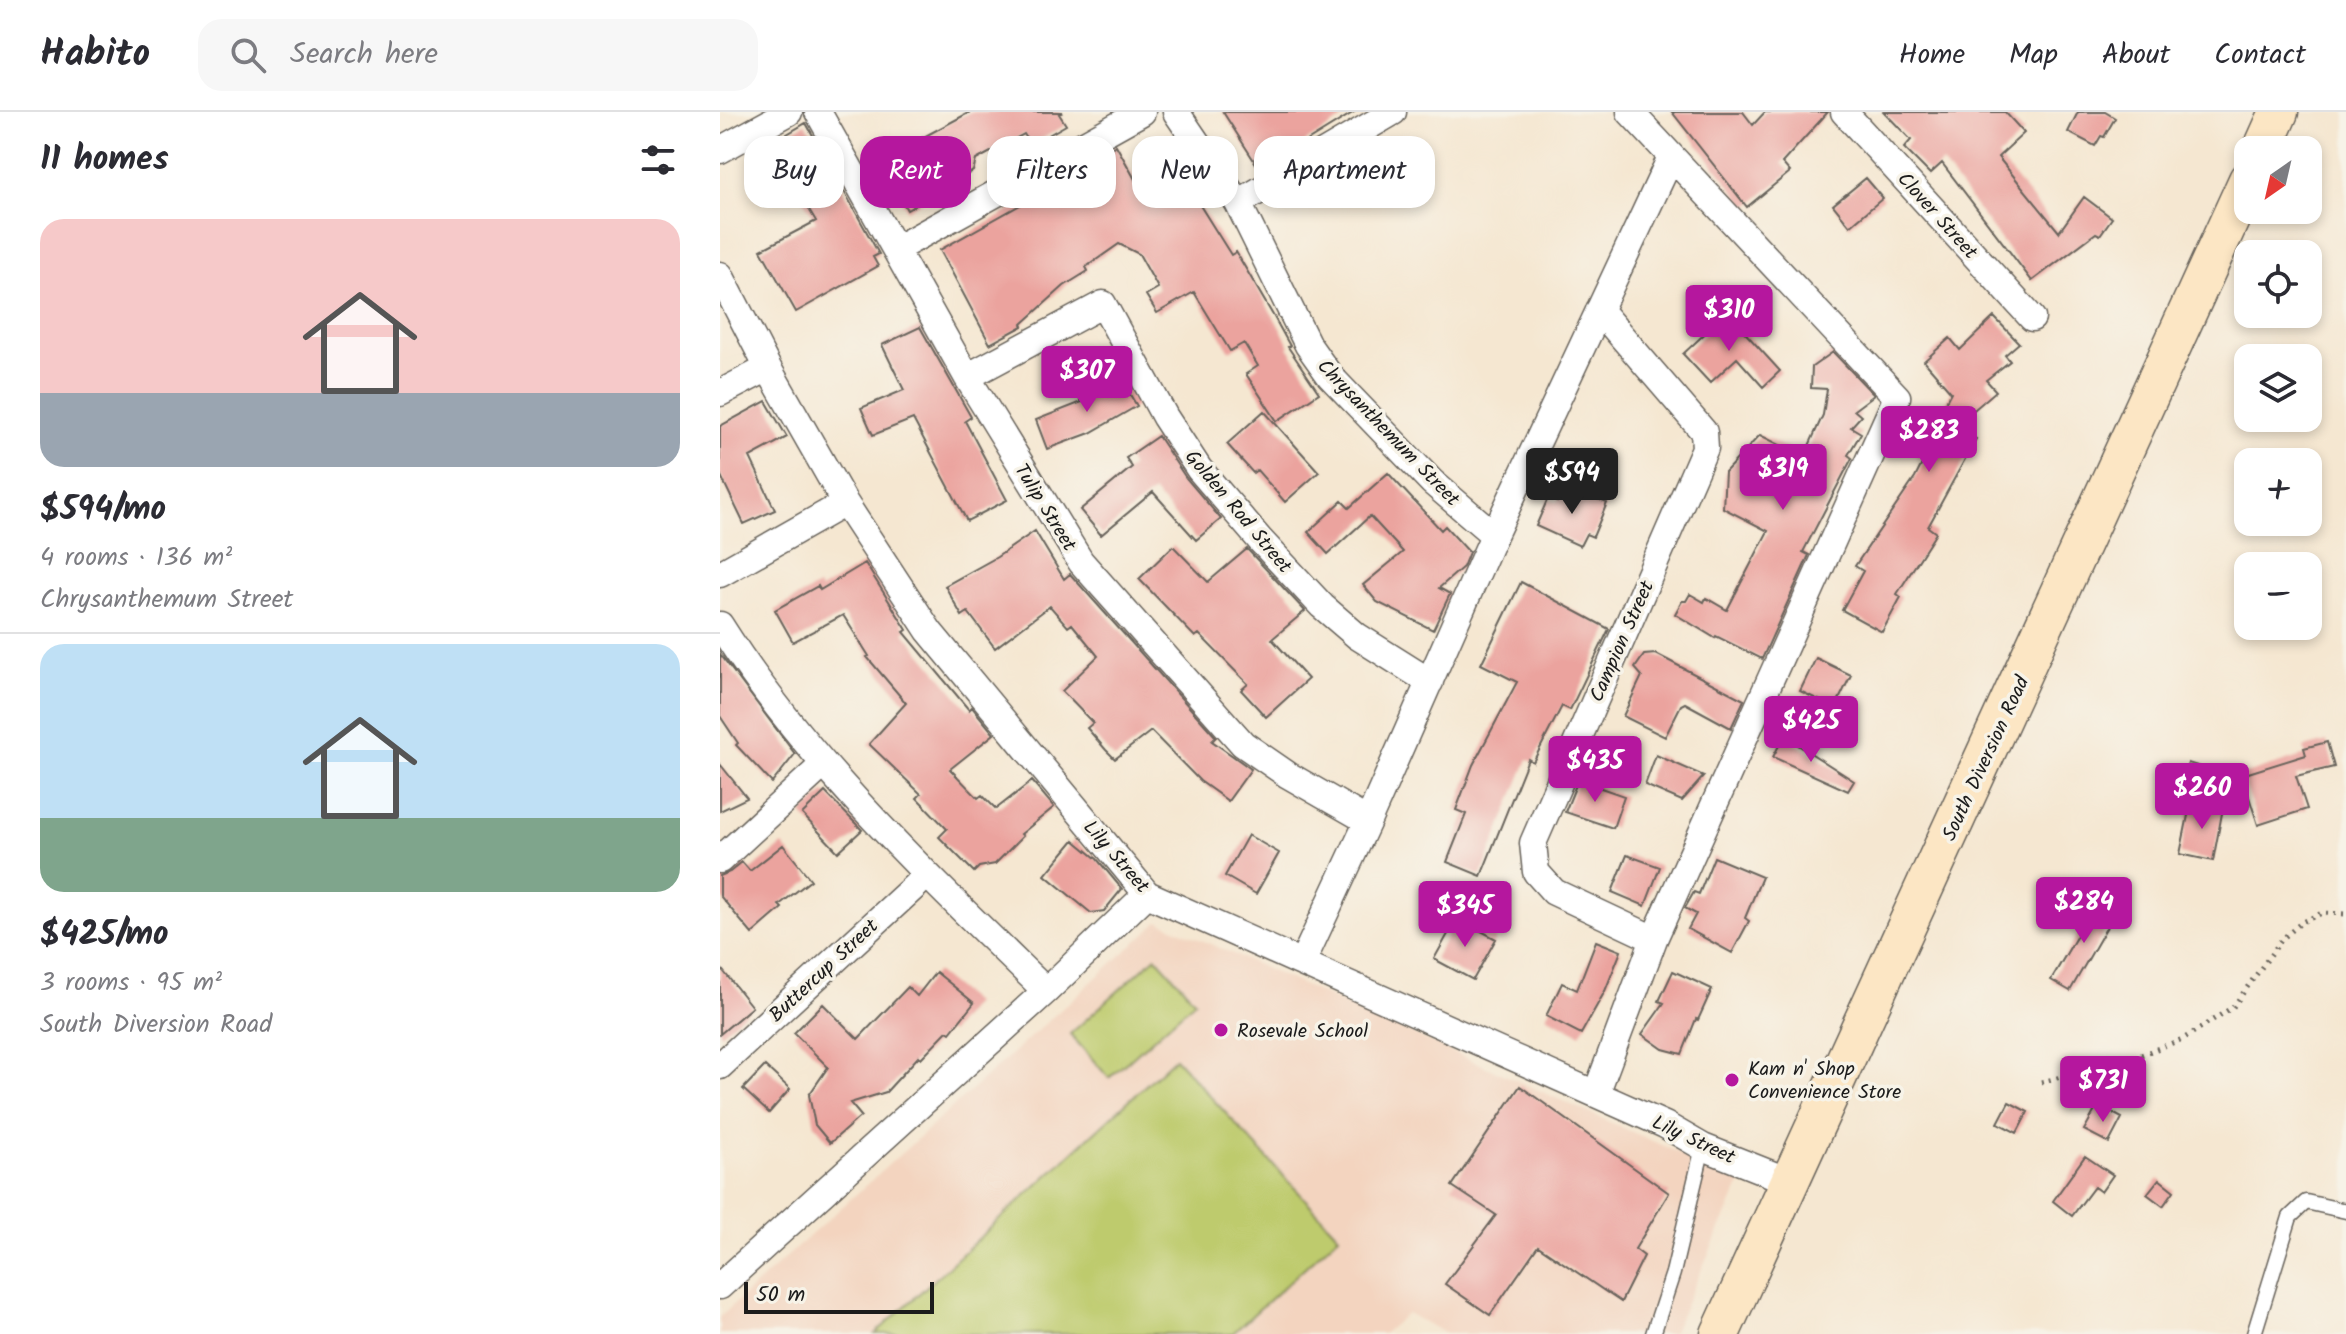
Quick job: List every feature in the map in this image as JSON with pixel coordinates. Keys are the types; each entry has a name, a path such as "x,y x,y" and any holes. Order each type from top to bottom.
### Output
{"main road":[{"path":"2268,136 2279,112"},
{"name":"South Diversion Road","path":"1720,1334 2234,211"}],"street":[{"path":"720,150 789,112"},
{"name":"Tulip Street","path":"818,112 967,377 1081,562 1233,733 1265,760 1368,821"},
{"path":"896,249 1142,112"},
{"name":"Chrysanthemum Street","path":"1176,112 1192,136"},
{"path":"1238,203 1363,119 1393,112"},
{"path":"1596,1094 1654,939 1897,397 1630,112"},
{"name":"Clover Street","path":"1844,112 2032,318"},
{"path":"1302,963 1494,535 1671,157"},
{"name":"Chrysanthemum Street","path":"1238,203 1308,345 1330,376 1432,482 1494,535"},
{"name":"Lily Street","path":"720,275 768,368 845,503 929,631 1147,894 1665,1125 1703,1147 1791,1182"},
{"name":"Golden Rod Street","path":"967,377 1103,304 1165,417 1199,469 1261,541 1322,606 1357,636 1430,682"},
{"name":"Campion Street","path":"1599,310 1704,432 1705,448 1533,843 1534,858 1536,872 1554,892 1654,939"},
{"path":"720,393 768,368"},
{"path":"720,574 845,503"},
{"path":"720,625 745,664 824,764 927,875 1046,991"},
{"path":"720,860 824,764"},
{"name":"Buttercup Street","path":"720,1066 927,875"},
{"path":"720,1286 1046,991 1147,894"}],"lane":[{"path":"1653,1334 1673,1273 1703,1147"},
{"path":"2254,1334 2290,1217 2306,1202 2346,1211"}],"path":[{"path":"2041,1082 2122,1062 2183,1039 2233,1007 2282,939 2302,922 2322,913 2346,914"}],"shaded area":[{"name":"Rosevale School","path":"1159,921 1742,1181 1672,1334 1447,1334 1407,1313 1383,1334 720,1334 720,1317"}],"green space":[{"path":"1156,957 1195,1001 1109,1078 1070,1034"},
{"path":"1175,1058 1339,1236 1232,1334 875,1334"}],"building":[{"path":"970,112 1063,112 1059,114 1066,125 1047,136 987,136 987,154 976,160 971,172 971,136 925,136"},
{"path":"1223,112 1354,112 1315,136 1254,136 1254,161"},
{"path":"1672,112 1743,112 1753,125 1765,112 1828,112 1782,163 1790,172 1747,207"},
{"path":"1884,112 2005,112 2024,133 1998,157 2059,232 2084,197 2112,218 2100,235 2096,233 2032,281 1942,163 1930,174 1904,148 1911,140"},
{"path":"2078,112 2105,112 2115,118 2095,146 2068,132"},
{"path":"806,123 813,136 784,136"},
{"path":"1116,145 1132,174 1132,208 1202,208 1231,255 1236,252 1288,347 1319,393 1277,421 1246,374 1258,366 1244,343 1230,351 1194,292 1157,313 1146,295 1158,288 1139,254 1119,244 1086,267 1088,271 1064,286 1023,326 990,344 940,250 1015,208 1116,208"},
{"path":"1866,178 1883,198 1850,226 1833,205"},
{"path":"844,191 879,254 873,257 878,266 796,312 761,250 816,221 808,208 844,208"},
{"path":"1727,313 1780,371 1763,387 1737,358 1710,383 1683,354"},
{"path":"1994,317 2019,343 2005,355 2010,361 1986,380 1996,391 1954,427 1976,439 1928,527 1936,533 1897,594 1901,597 1882,632 1842,610 1863,571 1855,566 1915,478 1931,446 1916,458 1951,392 1924,361 1950,338 1960,350"},
{"path":"920,327 971,417 965,421 1007,500 967,521 913,419 873,435 861,408 904,390 882,345"},
{"path":"1833,352 1874,395 1854,410 1861,416 1851,427 1861,433 1848,455 1852,458 1803,552 1809,555 1762,659 1715,638 1675,614 1690,594 1704,602 1706,598 1727,610 1768,531 1723,508 1725,472 1760,435 1804,457 1823,415 1827,389 1811,388 1812,367"},
{"path":"1118,375 1137,406 1090,433 1047,449 1036,420 1082,402 1079,398"},
{"path":"766,401 787,437 750,457 775,510 744,524 720,474 720,426"},
{"path":"1264,411 1319,472 1285,502 1257,470 1253,473 1227,444"},
{"path":"1158,436 1186,478 1221,519 1196,540 1153,492 1101,535 1080,510 1132,467 1126,458"},
{"path":"1388,473 1441,530 1445,526 1469,552 1463,567 1439,588 1450,594 1433,630 1377,602 1363,585 1403,552 1370,516 1328,554 1308,532 1342,501 1349,508"},
{"path":"1564,485 1607,503 1593,537 1586,534 1580,546 1536,526 1548,498 1557,502"},
{"path":"1035,531 1064,579 1070,574 1216,737 1212,741 1251,769 1228,801 1200,781 1151,731 1115,759 1106,750 1087,728 1093,723 1062,691 1098,656 1072,624 1068,627 1050,606 995,648 968,612 962,616 945,586"},
{"path":"1173,546 1208,582 1247,549 1305,611 1272,639 1308,679 1266,717 1241,690 1248,684 1199,634 1195,637 1139,579"},
{"path":"865,563 907,630 904,632 969,710 972,707 994,734 950,769 978,798 982,795 996,809 1032,781 1054,807 1021,834 1023,836 995,864 979,867 974,872 939,837 947,829 917,798 921,794 869,744 906,703 867,657 843,615 793,642 775,610 818,586 820,590"},
{"path":"1521,582 1609,629 1570,710 1562,706 1533,762 1528,759 1481,876 1447,862 1466,814 1456,810 1473,765 1517,682 1481,664"},
{"path":"720,654 795,754 772,783 736,745 738,743 720,716"},
{"path":"1656,654 1744,700 1731,728 1685,703 1681,705 1665,737 1623,716 1642,676 1635,668 1644,655"},
{"path":"1816,658 1851,675 1835,708 1800,691"},
{"path":"1784,736 1854,781 1848,791 1773,757"},
{"path":"2327,742 2334,767 2296,776 2307,809 2258,825 2242,775 2306,755 2304,748"},
{"path":"1656,755 1704,776 1682,801 1645,785"},
{"path":"2188,763 2210,770 2202,796 2180,789"},
{"path":"720,764 747,798 720,811"},
{"path":"1578,780 1624,796 1613,828 1565,812"},
{"path":"825,792 862,830 838,852 802,814"},
{"path":"2191,801 2223,808 2213,861 2180,854"},
{"path":"1248,835 1279,853 1256,894 1225,876"},
{"path":"1074,840 1097,859 1122,889 1104,911 1091,913 1045,875"},
{"path":"783,845 811,880 779,905 782,908 752,934 720,896 720,876 742,862 750,871"},
{"path":"1627,855 1660,867 1645,906 1612,892"},
{"path":"1714,857 1762,877 1745,918 1749,921 1732,953 1688,929 1696,914 1685,908 1694,892 1699,894"},
{"path":"2099,898 2117,909 2070,991 2051,980"},
{"path":"1457,918 1496,939 1473,980 1434,959"},
{"path":"1596,941 1621,951 1605,991 1581,1034 1546,1016 1562,983 1577,990"},
{"path":"720,967 752,1007 720,1034"},
{"path":"1673,971 1712,989 1682,1054 1663,1049 1642,1034 1664,1003 1659,1001"},
{"path":"936,972 974,1003 950,1033 947,1031 921,1058 919,1056 886,1092 850,1103 861,1116 830,1143 815,1125 809,1095 828,1067 794,1033 823,1004 858,1039 908,987 917,996"},
{"path":"765,1066 790,1089 769,1113 743,1089"},
{"path":"1520,1086 1669,1193 1635,1249 1644,1256 1621,1302 1538,1246 1490,1315 1445,1284 1496,1215 1452,1186"},
{"path":"2009,1102 2028,1112 2017,1133 1998,1123"},
{"path":"2098,1105 2122,1118 2109,1143 2084,1130"},
{"path":"2085,1156 2113,1175 2101,1192 2094,1187 2072,1216 2053,1201"},
{"path":"2159,1179 2174,1191 2163,1206 2147,1194"}],"place":[{"name":"Rosevale School","path":"1221,1030"},
{"name":"Kam n' Shop Convenience Store","path":"1732,1080"}]}
